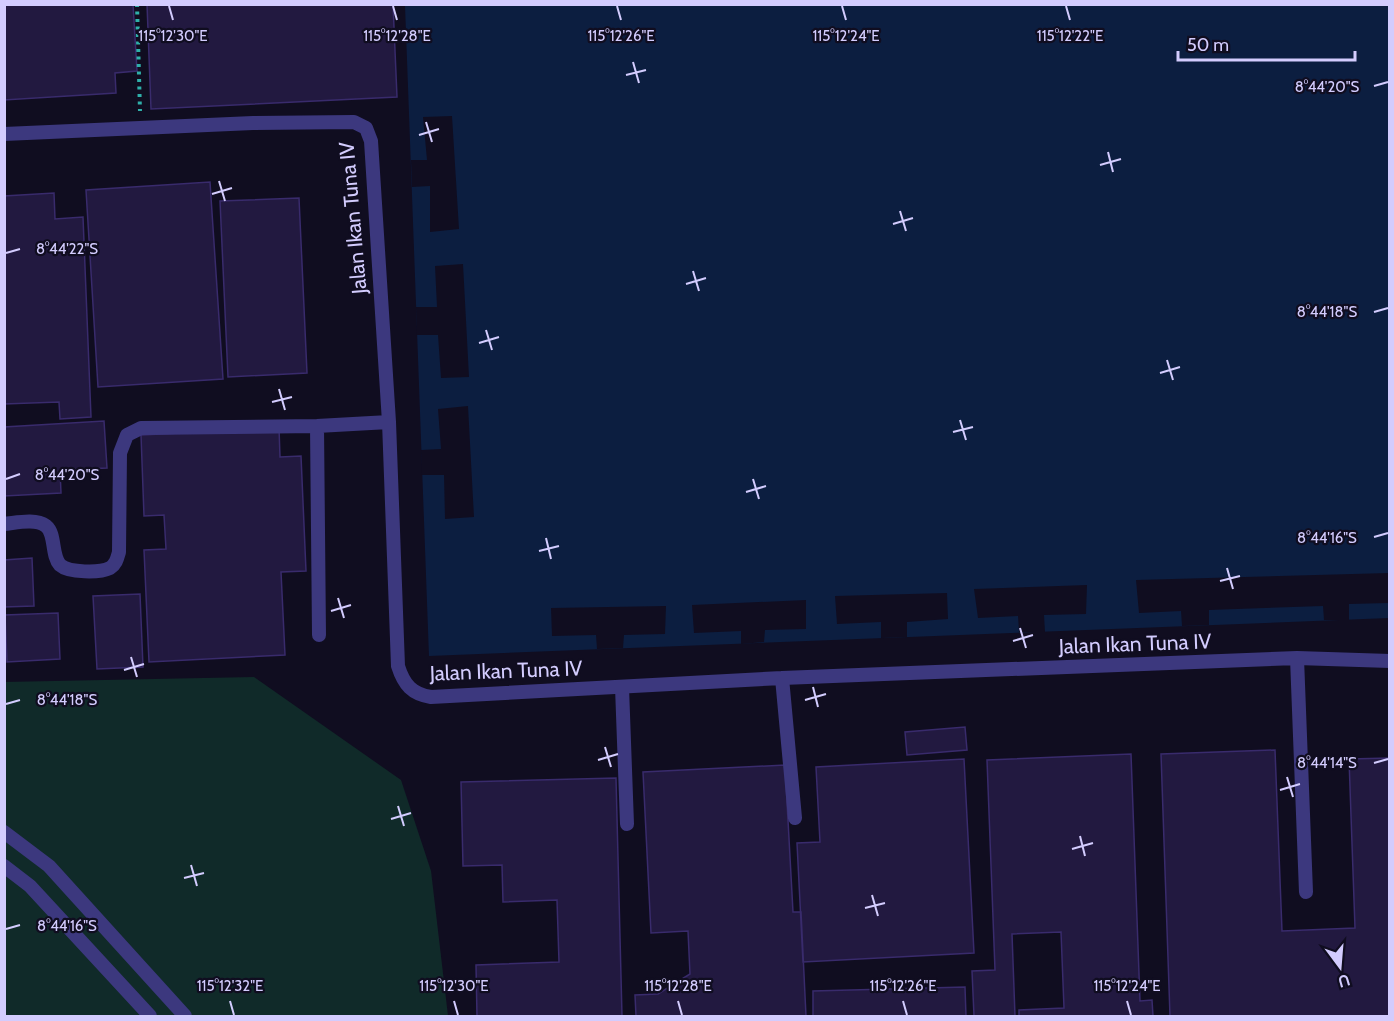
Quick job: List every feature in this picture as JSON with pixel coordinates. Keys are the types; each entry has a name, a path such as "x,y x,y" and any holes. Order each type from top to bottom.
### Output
{"lane":[{"name":"Jalan Ikan Tuna IV","path":"4,134 253,123 354,122 366,128 371,141 389,422 398,666 409,689 419,695 431,697 782,678 1297,658 1389,661"},
{"path":"4,524 32,522 45,525 49,529 57,559 61,565 80,572 106,570 116,561 119,552 120,453 127,435 141,428 317,426 389,422"},
{"path":"317,426 319,635"},
{"path":"1297,658 1306,892"},
{"path":"782,678 795,818"},
{"path":"622,687 627,824"},
{"path":"4,832 49,866 185,1017"},
{"path":"4,866 30,886 150,1017"},
{"path":"73,932 93,915"}],"path":[{"path":"137,4 140,129"}],"green space":[{"path":"254,677 401,780 431,871 448,1016 5,1016 4,682"}],"water":[{"path":"405,5 1389,5 1389,618 429,656"}],"pier":[{"path":"452,116 459,229 430,232 430,186 412,187 411,160 427,160 423,117"},
{"path":"463,264 469,377 441,378 438,335 417,335 416,307 437,307 435,266"},
{"path":"468,406 474,517 445,519 444,475 422,475 421,450 441,449 438,409"},
{"path":"1389,573 1389,603 1349,604 1349,620 1324,620 1323,606 1209,610 1209,625 1182,626 1181,611 1139,613 1136,580"},
{"path":"1087,585 1086,614 1044,615 1045,632 1019,632 1018,616 978,618 974,589"},
{"path":"947,593 948,619 907,622 907,637 881,638 881,622 837,624 835,596"},
{"path":"806,600 806,629 765,630 764,642 741,644 741,631 694,633 692,605"},
{"path":"666,606 665,634 624,635 623,648 597,649 596,635 552,636 551,608"}],"building":[{"path":"4,4 133,4 137,71 115,73 116,93 4,100"},
{"path":"147,4 393,4 397,97 151,109"},
{"path":"210,182 223,379 98,387 86,190"},
{"path":"54,193 55,219 83,217 91,417 60,419 59,402 4,404 4,196"},
{"path":"299,198 307,373 228,377 220,201"},
{"path":"104,421 107,468 60,470 61,493 4,496 4,427"},
{"path":"279,428 280,457 301,456 306,571 281,572 285,655 149,662 144,550 166,549 164,515 144,516 141,435"},
{"path":"32,558 34,606 4,607 4,560"},
{"path":"140,594 143,667 97,669 93,596"},
{"path":"58,613 60,659 7,662 5,615"},
{"path":"965,727 967,750 907,755 905,732"},
{"path":"1275,750 1282,931 1355,928 1349,759 1390,758 1390,1016 1170,1016 1161,754"},
{"path":"1131,754 1140,1001 1152,1000 1153,1016 1019,1016 1019,1010 1064,1008 1061,932 1012,934 1015,1016 974,1016 972,971 995,970 987,760"},
{"path":"964,759 974,953 803,962 797,843 820,842 816,767"},
{"path":"785,765 793,912 801,912 806,1016 636,1016 635,995 658,994 690,974 688,931 651,933 643,772"},
{"path":"616,778 622,1016 477,1016 476,965 559,962 557,900 503,902 502,865 463,866 461,782"},
{"path":"965,987 966,1016 813,1016 813,991"}]}
